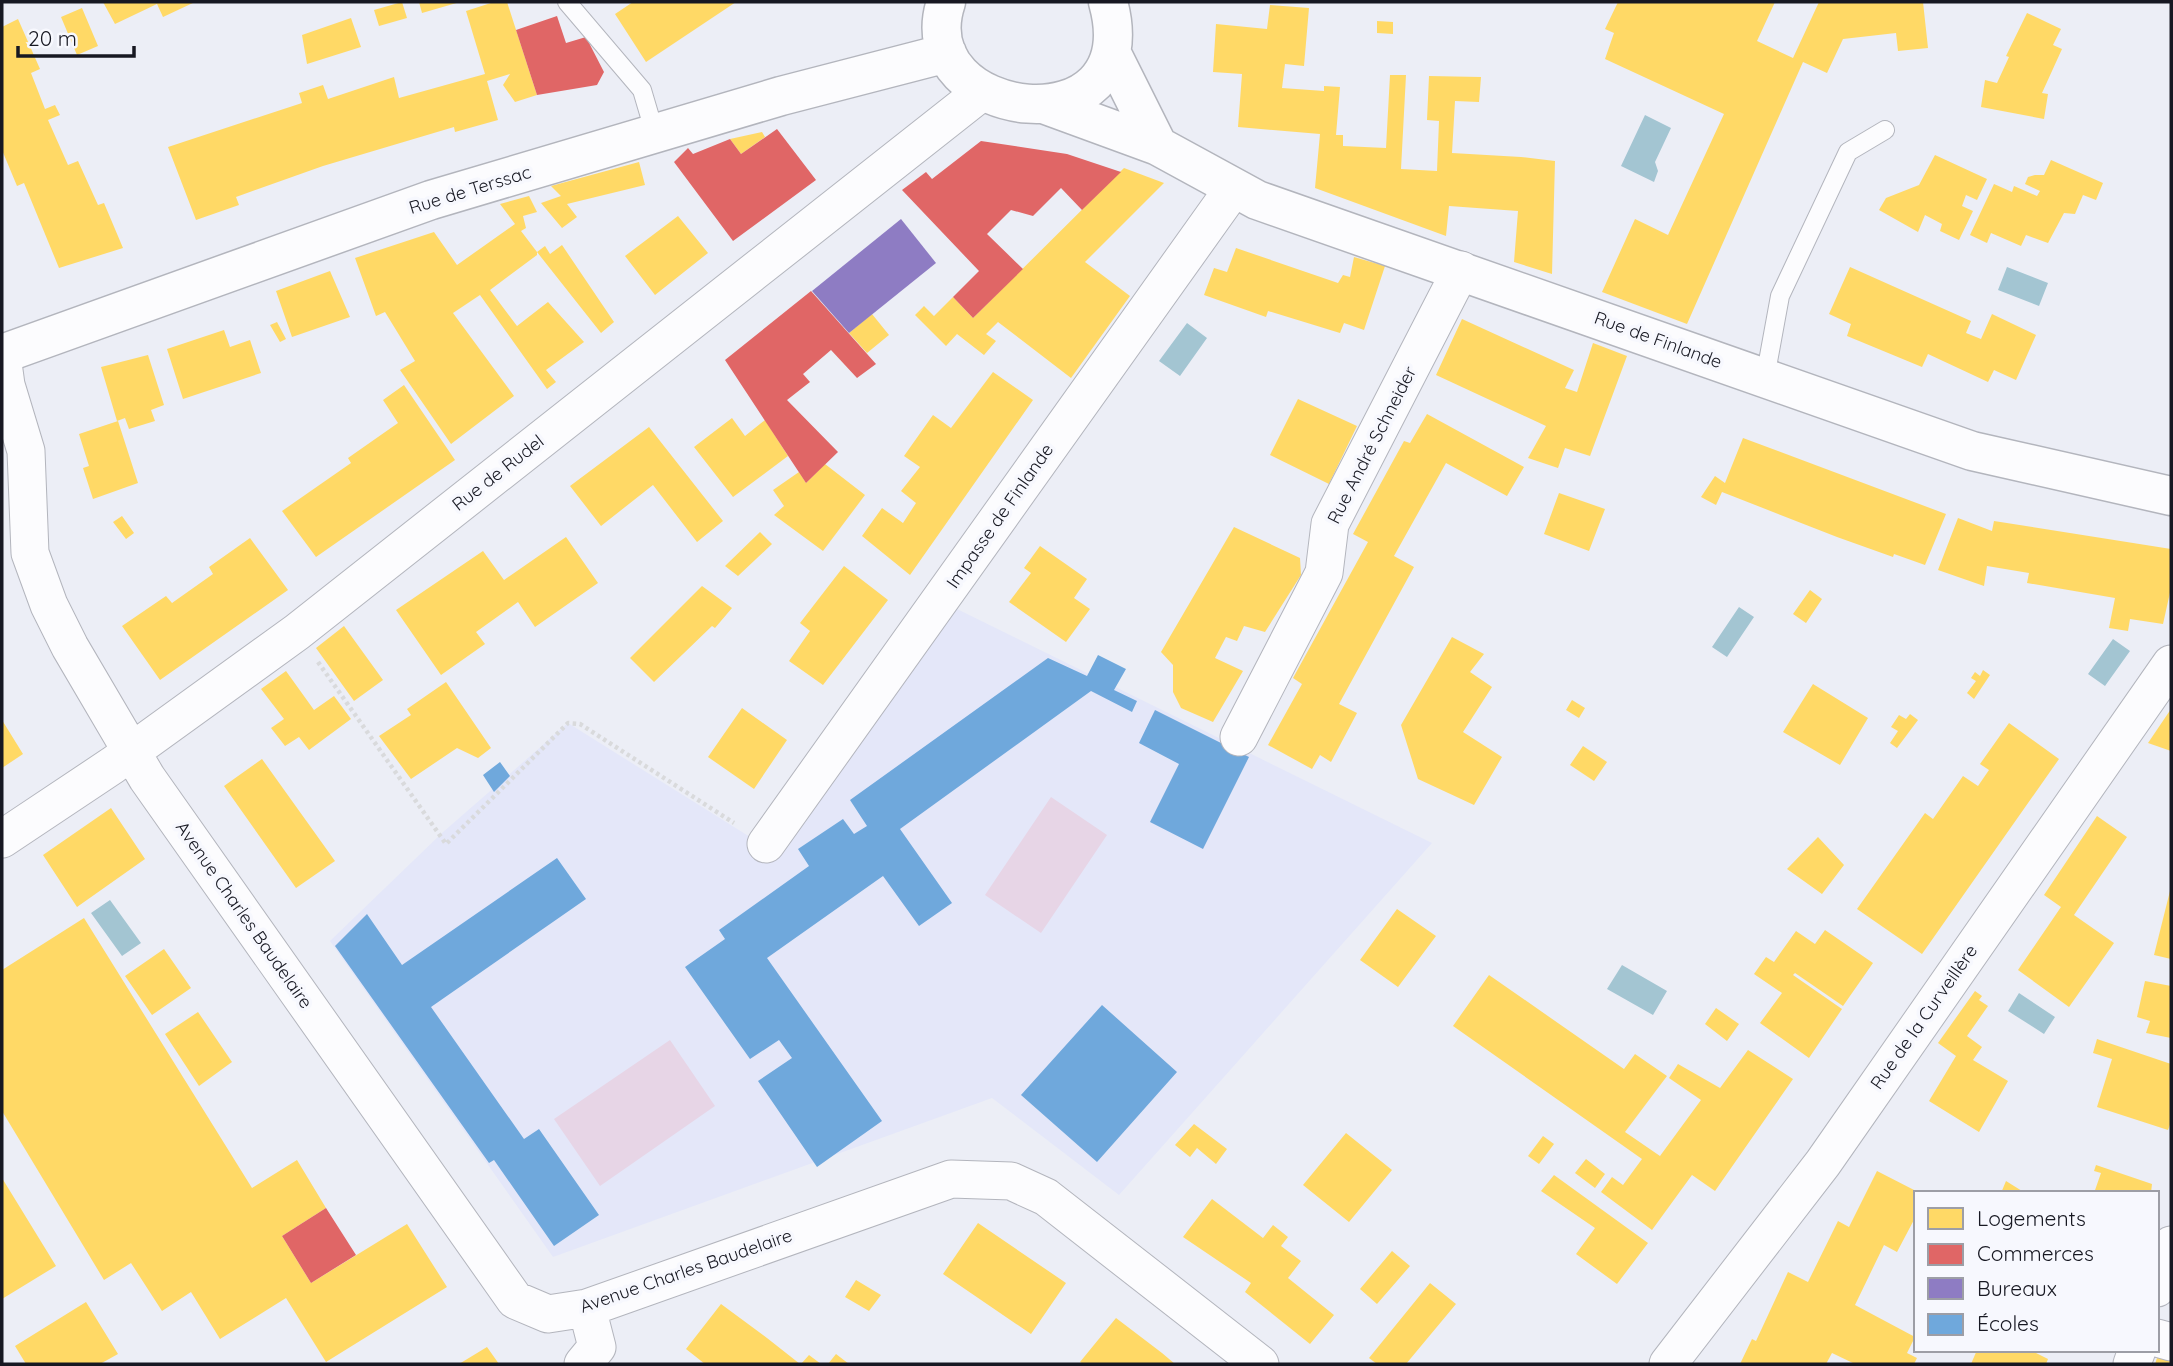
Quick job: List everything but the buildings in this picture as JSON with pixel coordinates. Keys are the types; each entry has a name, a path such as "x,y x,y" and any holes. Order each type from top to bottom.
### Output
{"street":[{"path":"946,2 942,29 947,53 959,72 983,91 1018,104 1046,105 1070,99 1089,89 1101,73 1112,54 1114,36 1108,2"},
{"name":"Rue de Terssac","path":"2,355 431,201 781,96 947,53"},
{"path":"1112,54 1158,146"},
{"name":"Rue de Rudel","path":"2,839 140,764 297,632 983,91"},
{"name":"Rue de Finlande","path":"1046,105 1158,146 1257,200 1972,451 2171,496"},
{"name":"Impasse de Finlande","path":"766,844 1233,188"},
{"name":"Rue André Schneider","path":"1239,737 1324,572 1330,524 1461,270"},
{"name":"Avenue Charles Baudelaire","path":"2,355 6,384 26,451 30,553 49,605 70,647 140,764 515,1300 548,1314 587,1308 951,1179 1011,1181 1046,1198 1261,1364"},
{"name":"Rue de la Curveillère","path":"1668,1364 1823,1163 2171,664"},
{"path":"2159,1282 2171,1245"},
{"path":"587,1308 600,1359"}],"lane":[{"path":"577,5 642,90 655,134"},
{"path":"1765,378 1780,296 1849,152 1885,130"}],"path":[{"path":"297,632 446,844 568,723 580,724 766,844"}],"shaded area":[{"path":"1645,115 1671,128 1655,162 1658,171 1654,182 1621,166"},
{"path":"2007,267 2048,283 2039,306 1998,290"},
{"path":"1187,323 1207,338 1180,376 1159,361"},
{"path":"1739,607 1754,617 1727,657 1712,647"},
{"path":"955,608 1432,843 1119,1195 992,1098 553,1257 330,941 442,833 568,723 777,854"},
{"path":"2113,639 2130,651 2105,686 2088,674"},
{"path":"1051,797 1107,835 1041,933 985,895"},
{"path":"110,900 141,943 122,956 91,913"},
{"path":"1622,965 1667,991 1653,1015 1607,989"},
{"path":"2019,993 2055,1017 2044,1034 2008,1011"},
{"path":"670,1040 715,1106 600,1186 554,1119"}]}
